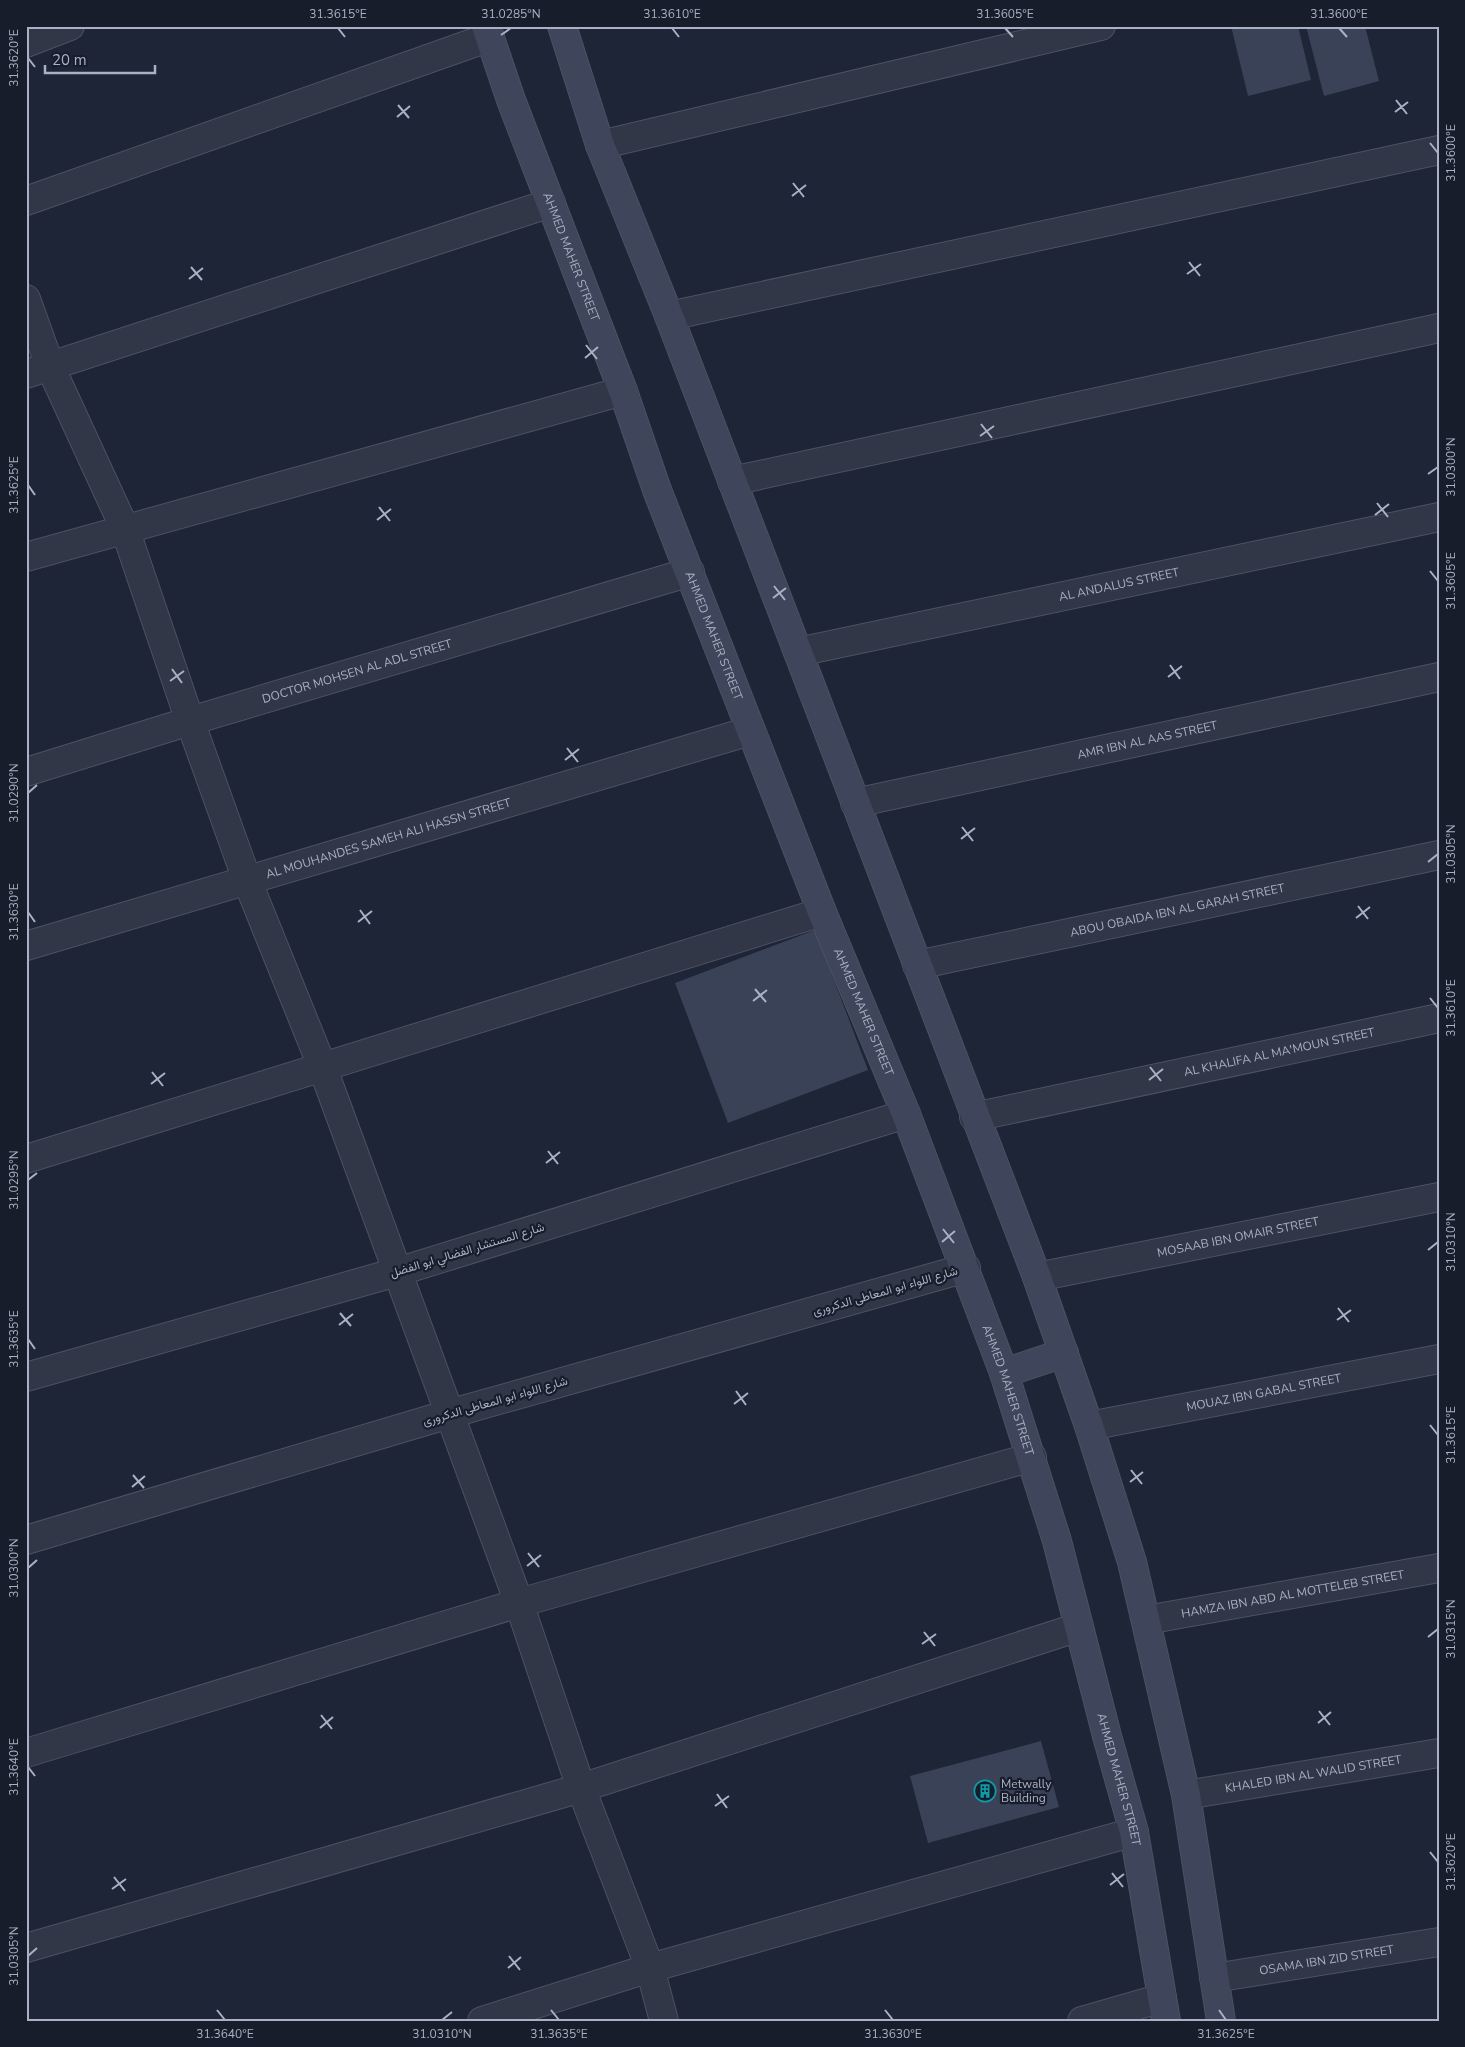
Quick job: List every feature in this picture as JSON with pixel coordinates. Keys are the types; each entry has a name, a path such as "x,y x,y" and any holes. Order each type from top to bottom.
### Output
{"main road":[{"path":"562,26 600,145 669,316 974,1118 1037,1278 1089,1426 1132,1562 1186,1795 1221,2021"},
{"name":"AHMED MAHER STREET","path":"488,32 511,100 623,391 657,490 822,912 906,1114 966,1268 1004,1373 1057,1541 1106,1736 1134,1832 1164,2009"},
{"path":"1004,1373 1064,1353"}],"street":[{"path":"26,43 70,26"},
{"path":"600,145 1101,26"},
{"path":"26,201 488,32"},
{"path":"669,316 1439,150"},
{"path":"38,370 551,203"},
{"path":"26,299 38,370 125,529 190,721 247,880 322,1066 519,1603 581,1788 650,1968 664,2021"},
{"path":"732,481 1439,328"},
{"path":"26,557 623,391"},
{"name":"AL ANDALUS STREET","path":"798,652 1439,517"},
{"name":"DOCTOR MOHSEN AL ADL STREET","path":"26,772 190,721 690,572"},
{"name":"AMR IBN AL AAS STREET","path":"855,803 1439,677"},
{"name":"AL MOUHANDES SAMEH ALI HASSN STREET","path":"26,946 750,731"},
{"name":"ABOU OBAIDA IBN AL GARAH STREET","path":"917,965 1439,855"},
{"path":"26,1159 822,912"},
{"name":"AL KHALIFA AL MA'MOUN STREET","path":"974,1118 1439,1018"},
{"name":"شارع المستشار الفضالي ابو الفضل","path":"26,1377 397,1272 906,1114"},
{"name":"MOSAAB IBN OMAIR STREET","path":"1037,1278 1439,1198"},
{"name":"شارع اللواء ابو المعاطى الدكرورى","path":"26,1540 449,1414 966,1268"},
{"name":"MOUAZ IBN GABAL STREET","path":"1089,1426 1439,1359"},
{"path":"26,1753 519,1603 1032,1457"},
{"name":"HAMZA IBN ABD AL MOTTELEB STREET","path":"1146,1620 1439,1568"},
{"path":"26,1948 581,1788 1079,1627"},
{"name":"KHALED IBN AL WALID STREET","path":"1186,1795 1439,1753"},
{"path":"482,2021 650,1968 1134,1832"},
{"name":"OSAMA IBN ZID STREET","path":"1214,1978 1439,1942"},
{"path":"1082,2021 1164,2009"}],"building":[{"path":"1231,26 1298,26 1311,80 1248,96"},
{"path":"1306,26 1365,26 1379,81 1324,96"},
{"path":"815,930 868,1070 728,1123 675,983"},
{"name":"Metwally Building","path":"1041,1741 1059,1807 928,1843 910,1776"}],"place":[{"name":"Metwally Building","path":"985,1791"}]}
